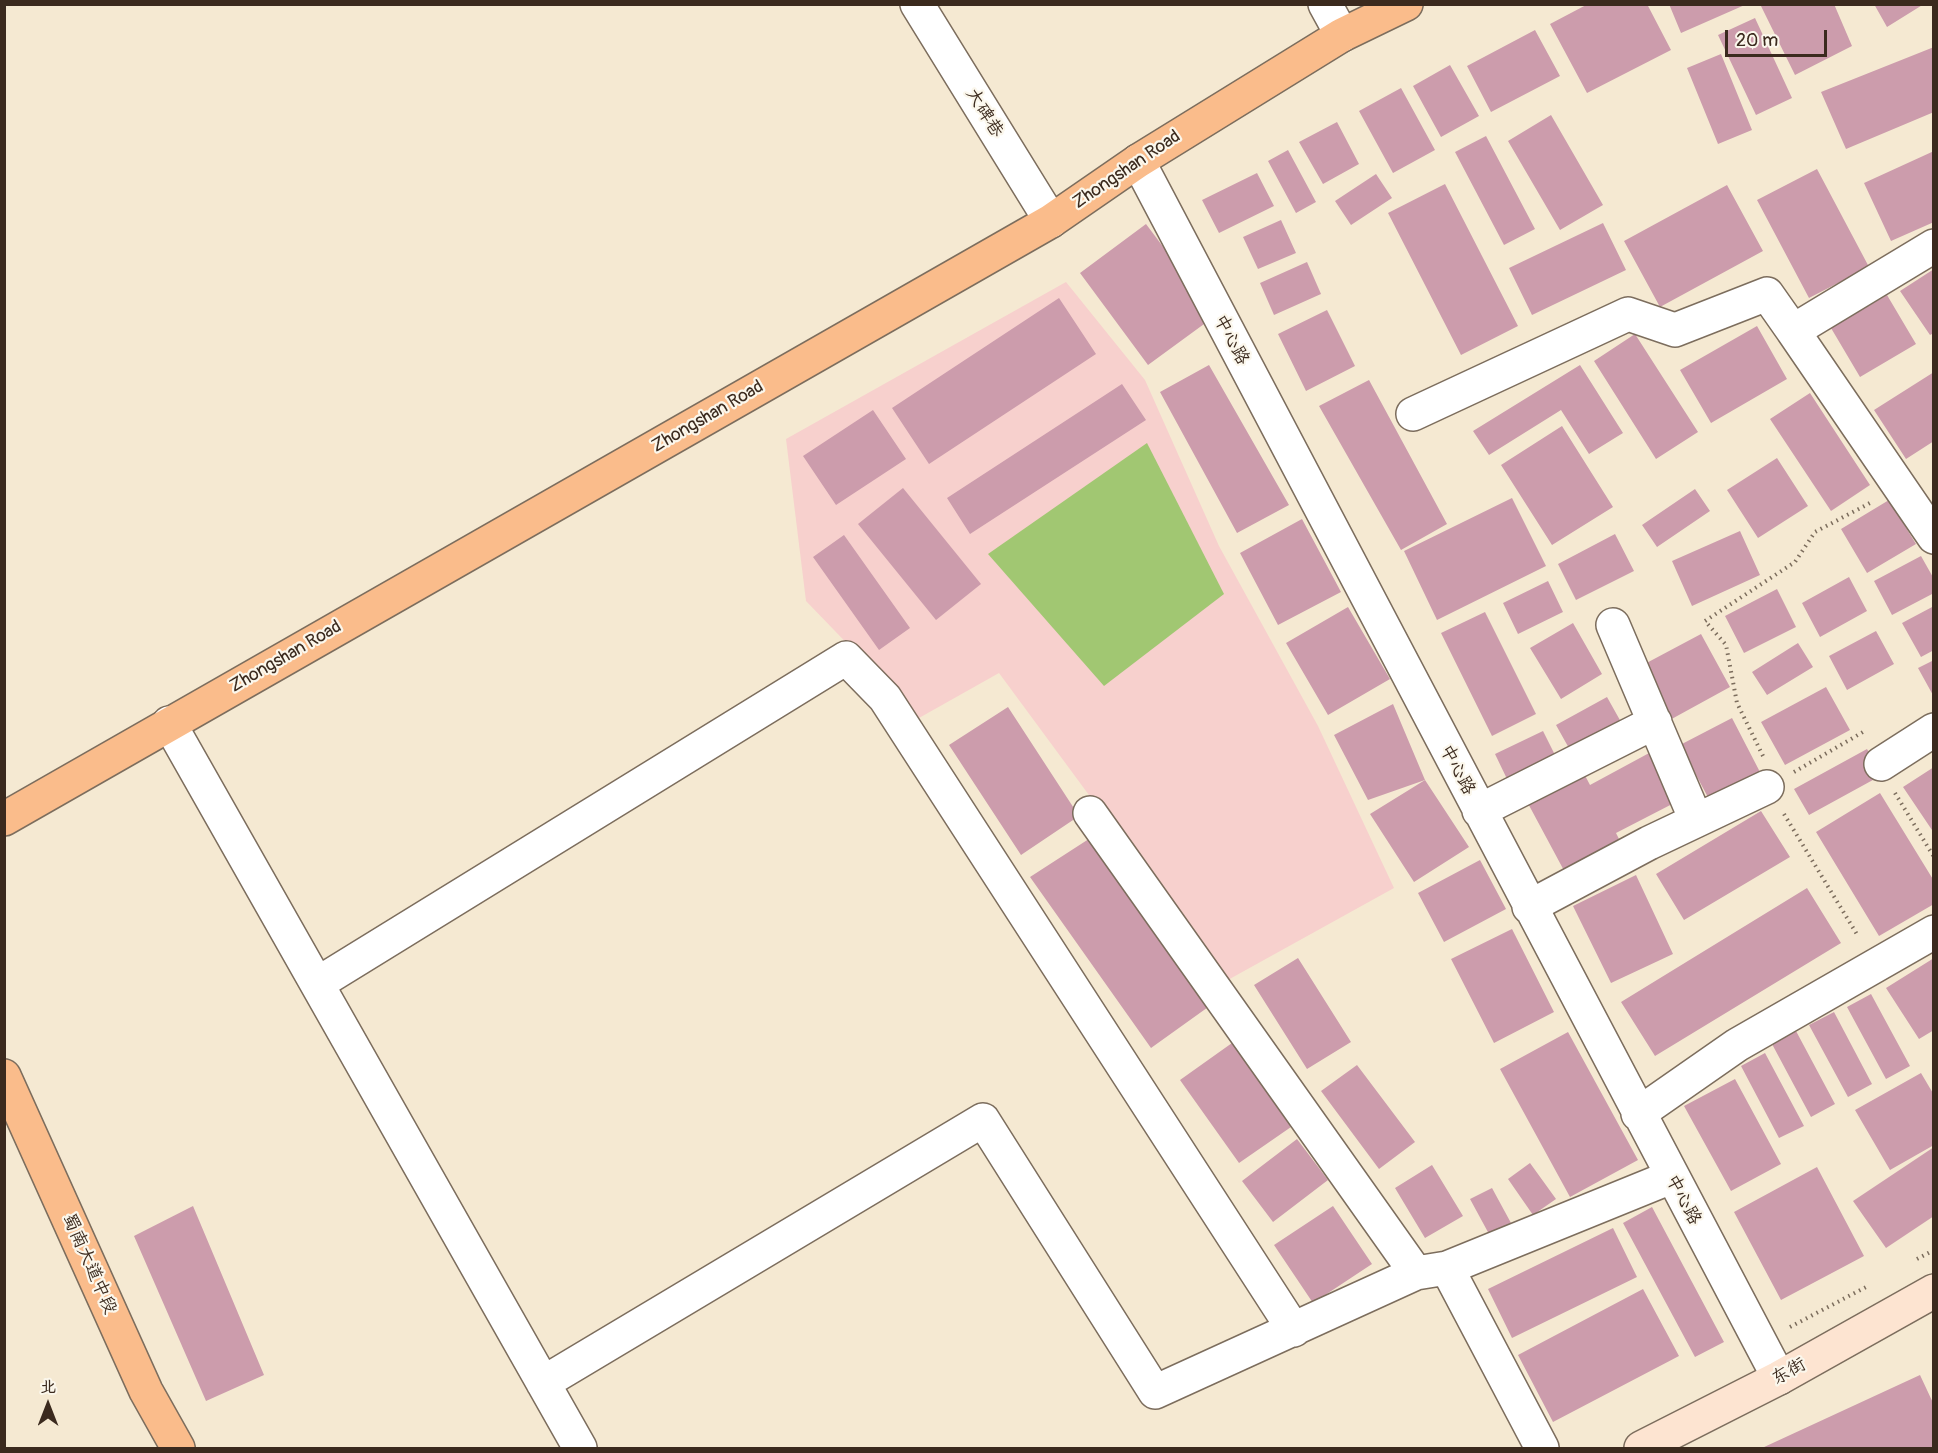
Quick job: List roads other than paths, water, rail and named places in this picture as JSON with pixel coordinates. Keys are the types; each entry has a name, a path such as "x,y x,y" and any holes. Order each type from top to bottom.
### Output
{"main road":[{"name":"Zhongshan Road","path":"4,819 1051,221 1138,161 1342,35 1406,4"},
{"name":"蜀南大道中段","path":"4,1076 146,1391 178,1449"},
{"name":"东街","path":"1641,1449 1779,1378 1934,1291"}],"street":[{"name":"大碑巷","path":"917,4 1051,221"},
{"path":"1325,4 1342,35"},
{"name":"中心路","path":"1138,161 1671,1177 1779,1378"},
{"path":"1793,331 1934,246"},
{"path":"1413,414 1628,314 1675,330 1767,294 1934,537"},
{"path":"1613,625 1696,820"},
{"path":"317,984 846,658 885,698 1294,1330"},
{"path":"1479,811 1655,722"},
{"path":"169,723 580,1449"},
{"path":"1881,764 1934,730"},
{"path":"1529,907 1696,820 1767,787"},
{"path":"1090,813 1416,1273"},
{"path":"1638,1114 1737,1045 1934,932"},
{"path":"543,1383 983,1120 1155,1392 1416,1273 1448,1268 1671,1177"},
{"path":"1448,1268 1542,1449"}]}
